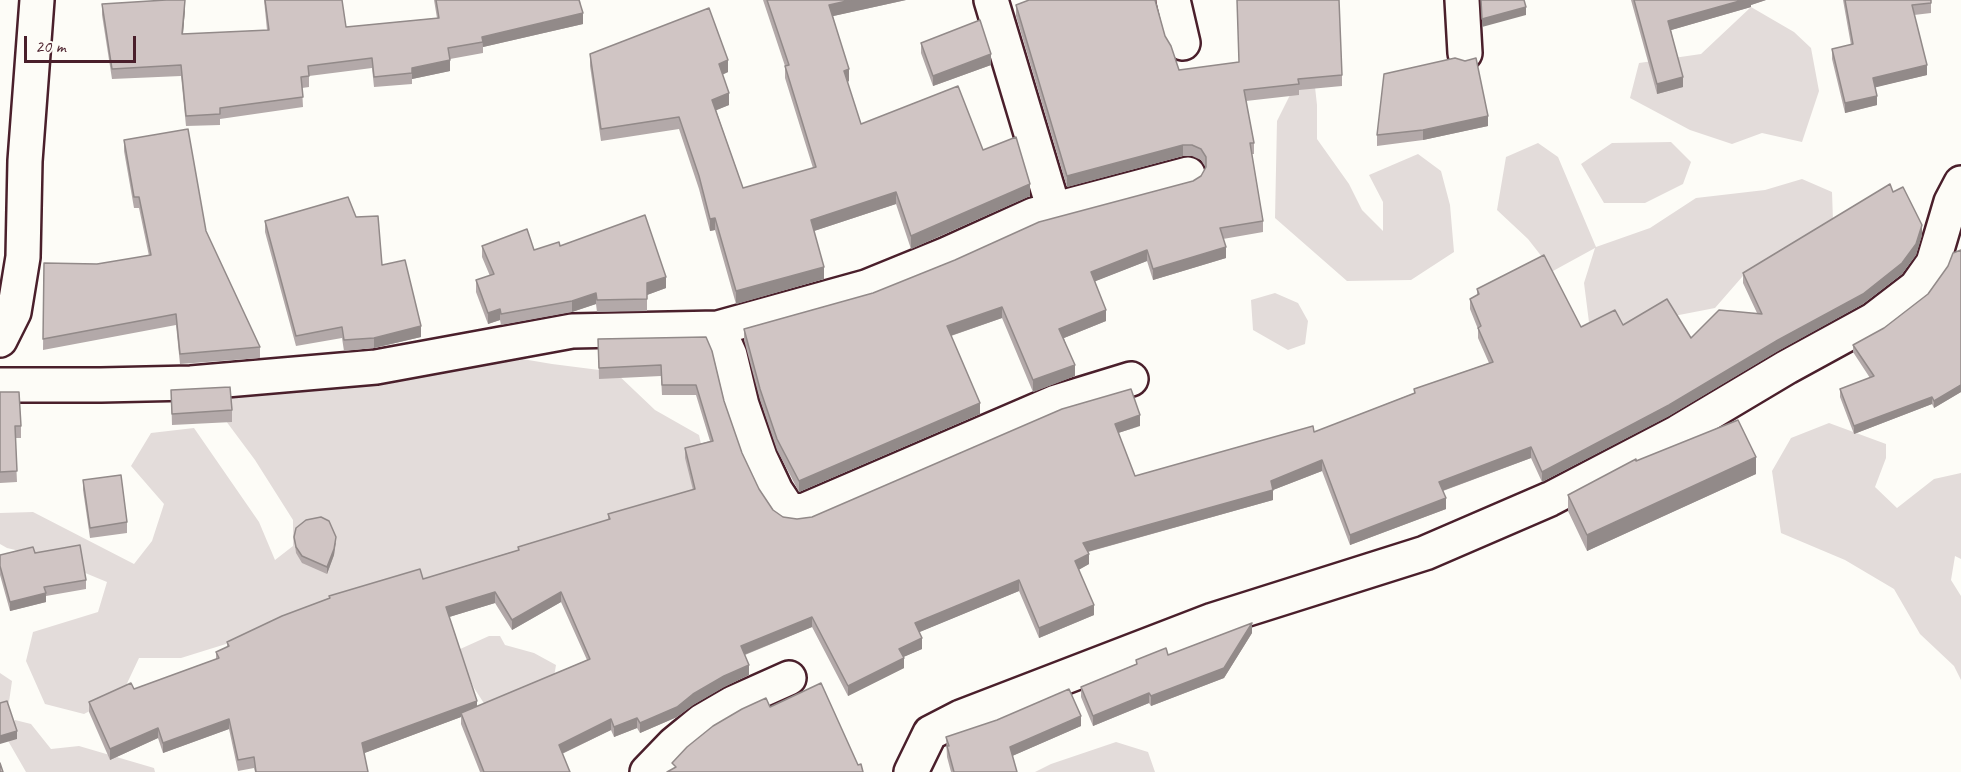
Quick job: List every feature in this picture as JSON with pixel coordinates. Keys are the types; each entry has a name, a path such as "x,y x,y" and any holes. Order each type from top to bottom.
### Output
{"street":[{"path":"5,321 23,257 12,160 37,0"},
{"path":"991,0 1054,210"},
{"path":"1173,0 1183,43"},
{"path":"1462,0 1465,53"},
{"path":"0,385 100,386 203,382 376,368 572,332 718,328 866,287 1033,215 1188,174"},
{"path":"911,772 930,733 961,717 1213,620 1425,553 1550,499 1678,432 1873,320 1916,287 1933,263 1951,202 1961,183"},
{"path":"718,328 730,355 742,405 760,457 782,500 788,509 795,511 806,510 1056,402 1131,379"},
{"path":"647,772 674,744 702,721 733,703 789,678"}],"shaded area":[{"path":"1751,7 1794,32 1811,48 1819,91 1802,142 1762,133 1732,144 1690,130 1630,98 1639,63 1701,54"},
{"path":"1314,78 1317,139 1349,184 1362,210 1383,231 1383,202 1369,175 1418,154 1441,171 1450,205 1454,252 1411,280 1347,281 1275,218 1277,121 1290,95"},
{"path":"1671,142 1691,162 1683,184 1645,203 1604,203 1581,164 1612,143"},
{"path":"1538,143 1558,157 1596,247 1650,228 1696,198 1765,190 1802,179 1832,192 1833,221 1749,269 1715,308 1679,315 1624,337 1590,330 1584,283 1595,248 1553,271 1528,239 1497,210 1506,157"},
{"path":"1275,293 1298,303 1308,321 1305,344 1288,350 1253,330 1251,300"},
{"path":"457,348 615,372 655,410 699,435 710,484 675,504 181,658 139,658 122,694 84,714 45,704 26,661 33,632 98,612 107,582 49,558 7,548 0,544 0,513 33,512 134,564 152,541 164,504 131,466 151,433 194,428 259,522 275,560 293,546 293,520 255,460 226,421 233,382"},
{"path":"1829,423 1886,444 1886,458 1875,487 1897,508 1934,479 1961,473 1961,559 1955,556 1951,580 1961,596 1961,680 1954,666 1920,634 1894,589 1845,560 1781,533 1772,471 1791,438"},
{"path":"489,636 500,636 505,645 534,653 556,665 552,689 491,714 474,688 458,650"},
{"path":"0,673 12,681 9,702 0,711"},
{"path":"15,720 31,724 51,749 79,746 154,768 155,772 26,772 7,739"},
{"path":"1116,742 1148,752 1155,772 1035,772 1051,764"}],"building":[{"path":"185,0 182,34 269,30 265,0 342,0 346,27 439,18 436,0 579,0 583,13 482,37 483,42 448,48 450,60 412,68 412,73 374,77 372,58 308,66 309,76 301,77 303,97 220,108 220,114 186,116 181,65 112,69 102,4"},
{"path":"767,0 851,0 829,5 849,69 844,71 861,124 958,86 983,150 1016,137 1030,184 911,236 896,192 811,220 824,267 736,291 715,218 710,219 699,176 679,117 601,129 590,54 709,8 728,60 719,64 729,93 712,100 743,188 816,167 785,66 789,65"},
{"path":"1029,0 1155,0 1165,36 1179,70 1239,62 1237,0 1339,0 1342,75 1298,79 1299,84 1244,90 1254,143 1250,143 1263,221 1220,228 1226,247 1153,269 1147,250 1091,272 1106,310 1059,329 1075,365 1033,380 1002,307 947,326 980,403 799,481 777,439 760,389 744,329 873,293 955,260 1039,222 1193,181 1201,176 1206,167 1206,157 1201,149 1192,145 1183,145 1067,176 1016,5"},
{"path":"1481,0 1524,0 1526,7 1482,19"},
{"path":"1634,0 1743,0 1668,21 1683,77 1657,84"},
{"path":"1845,0 1931,0 1931,3 1912,5 1927,65 1873,78 1877,96 1845,103 1832,49 1853,44"},
{"path":"980,20 991,54 933,76 921,43"},
{"path":"1455,58 1465,61 1476,58 1488,116 1423,130 1377,135 1384,74"},
{"path":"188,129 206,231 260,347 180,354 176,314 43,339 44,263 97,264 151,255 139,197 134,197 124,140"},
{"path":"1890,184 1893,192 1903,187 1922,225 1916,244 1902,263 1863,294 1778,340 1669,405 1542,472 1531,447 1439,482 1446,498 1350,535 1322,460 1271,481 1273,490 1083,543 1089,554 1075,561 1094,605 1039,628 1019,580 915,623 922,638 899,649 904,658 848,686 812,617 741,646 749,665 693,694 677,707 640,723 637,718 614,727 611,719 559,745 570,772 484,772 461,713 590,659 561,592 512,620 495,592 446,607 477,701 362,743 368,772 256,772 254,757 238,760 229,719 163,743 158,728 110,749 89,702 131,683 134,689 219,658 216,652 229,646 227,642 282,616 330,598 329,596 420,569 423,579 610,519 608,514 695,489 685,448 713,441 696,385 662,385 661,365 599,368 598,339 706,337 742,453 759,489 773,510 783,517 797,519 812,517 1062,409 1131,389 1140,415 1115,424 1135,476 1313,426 1314,432 1415,393 1414,389 1493,362 1478,328 1481,326 1470,299 1479,294 1477,289 1544,255 1581,327 1615,310 1623,325 1667,299 1691,338 1719,310 1762,314 1743,273"},
{"path":"348,197 356,217 378,216 382,265 405,260 421,326 374,338 344,340 342,327 296,336 265,221"},
{"path":"645,215 666,277 647,283 647,299 597,300 596,293 572,301 501,314 500,309 488,313 476,280 494,274 482,246 527,229 534,250 559,242 560,246"},
{"path":"1961,250 1961,385 1934,401 1932,397 1854,426 1840,389 1874,376 1853,345 1884,328 1928,294 1948,266 1953,253"},
{"path":"230,387 232,410 172,414 171,390"},
{"path":"0,392 19,392 21,426 15,426 17,471 0,472"},
{"path":"1738,420 1756,457 1587,535 1568,495 1636,459 1636,461"},
{"path":"121,475 127,522 90,528 83,480"},
{"path":"321,517 329,521 336,537 327,567 302,556 296,547 294,537 296,528 306,520"},
{"path":"80,545 86,580 44,587 46,593 10,602 0,566 0,555 33,547 35,553"},
{"path":"1252,623 1224,668 1151,696 1149,693 1093,716 1081,687 1137,664 1136,660 1166,648 1168,655"},
{"path":"821,683 863,772 667,772 676,767 672,763 687,747 713,726 742,709 766,698 770,707"},
{"path":"1069,689 1081,716 1010,747 1017,772 954,772 946,737 997,720"},
{"path":"7,701 17,731 0,736 0,703"}]}
